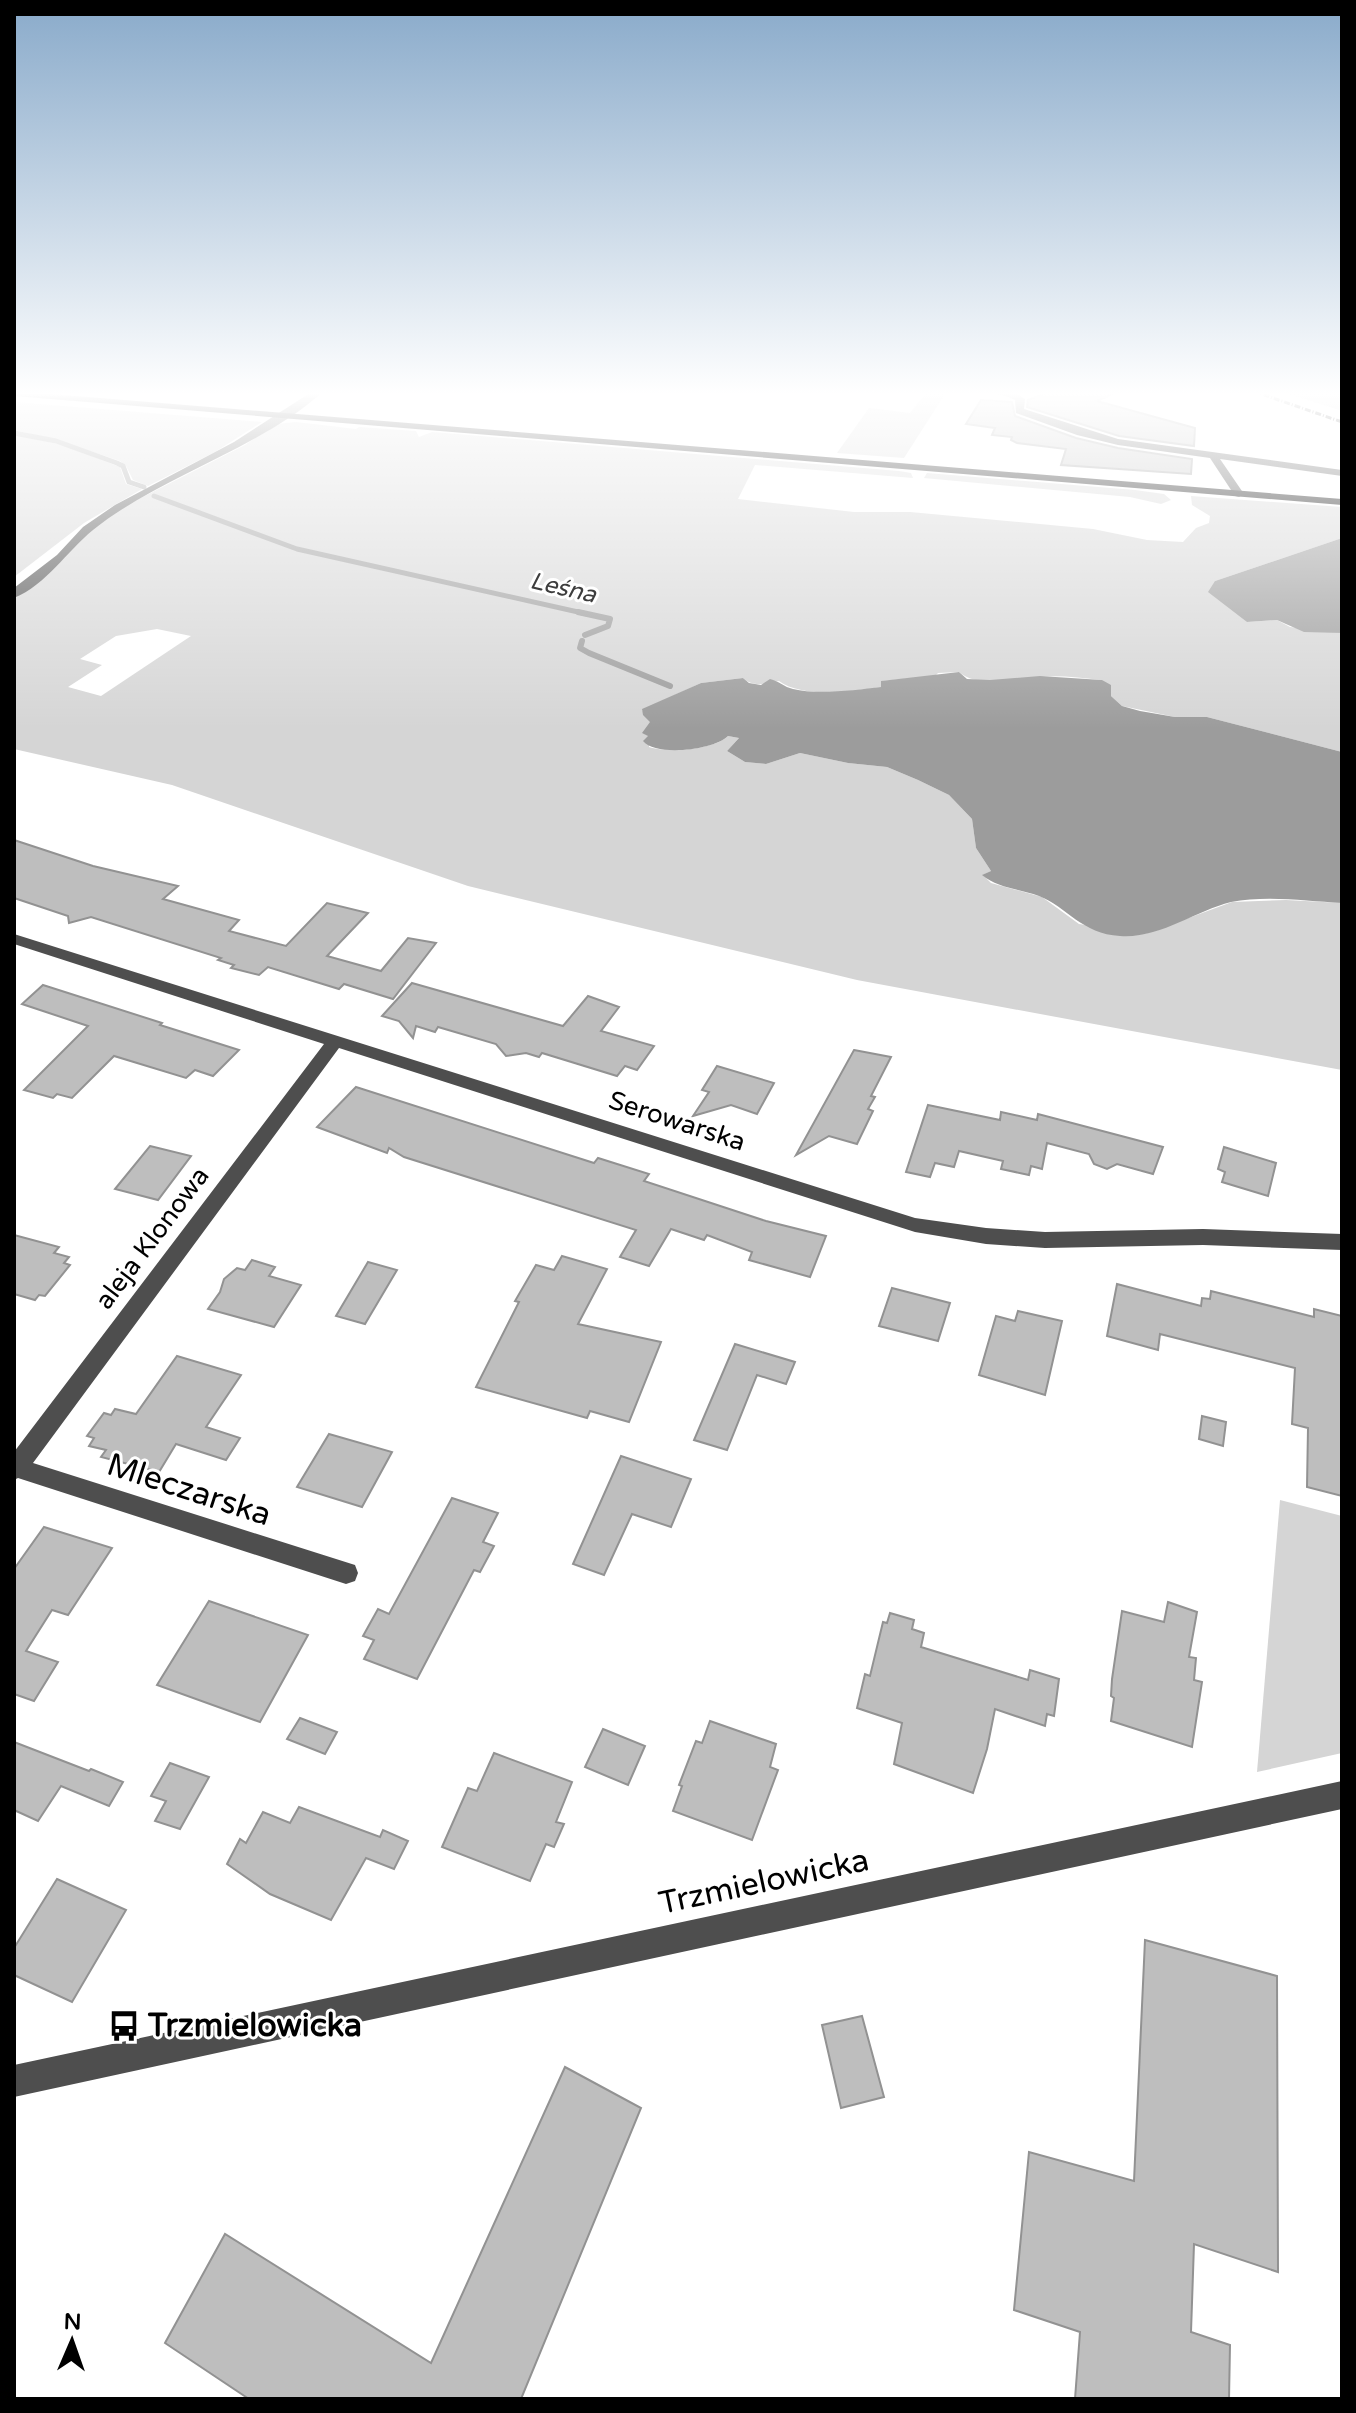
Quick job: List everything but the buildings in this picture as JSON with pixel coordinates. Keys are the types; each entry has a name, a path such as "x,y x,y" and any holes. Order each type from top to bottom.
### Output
{"street":[{"path":"14,594 61,557 87,529 127,504"},
{"name":"Serowarska","path":"14,939 915,1225 986,1236 1045,1240 1203,1237 1342,1242"},
{"name":"aleja Klonowa","path":"15,1468 336,1040"},
{"name":"Mleczarska","path":"15,1468 346,1573"},
{"name":"Trzmielowicka","path":"14,2081 1342,1795"}],"shaded area":[{"path":"14,504 117,504 84,523 14,577"},
{"path":"130,504 779,504 1093,529 1147,540 1183,542 1196,528 1209,523 1210,516 1192,504 1342,507 1342,538 1215,581 1247,622 1277,620 1290,627 1342,633 1342,752 1207,717 1175,717 1122,706 1111,696 1102,680 1070,677 986,681 959,672 938,673 935,676 882,681 882,687 829,692 801,690 779,681 756,684 743,678 701,683 642,710 651,722 643,733 649,736 649,747 690,749 721,741 728,736 739,738 727,751 745,762 766,764 800,753 887,767 949,795 972,819 976,848 991,871 983,875 991,883 1042,897 1079,924 1145,934 1232,902 1286,900 1342,903 1342,1070 857,980 468,886 172,785 14,749 14,599 55,567 92,528","holes":["157,629 191,636 101,696 68,687 102,665 80,659 116,636"]},
{"path":"1342,538 1342,633 1304,632 1277,620 1247,622 1208,592 1215,581"},
{"path":"959,672 967,679 1040,676 1102,680 1111,685 1111,696 1122,706 1175,717 1207,717 1342,752 1342,903 1244,900 1217,906 1149,933 1134,936 1107,934 1085,925 1039,896 1002,886 982,875 991,871 976,848 972,819 949,795 887,767 800,753 766,764 745,762 727,751 739,738 728,736 711,745 685,750 660,749 643,741 648,736 642,733 650,722 642,709 701,683 743,678 749,683 761,685 770,679 793,689 837,691 881,687 881,681"},
{"path":"1280,1500 1342,1516 1342,1753 1257,1772"}],"waterway":[{"name":"Leśna","path":"175,504 297,549 581,613"},
{"name":"Leśna","path":"581,613 610,619 608,626 585,635"},
{"name":"Leśna","path":"581,613 587,614"},
{"name":"Leśna","path":"582,641 580,648 589,653 670,686"}],"place":[{"name":"Trzmielowicka","path":"124,2026"}]}
